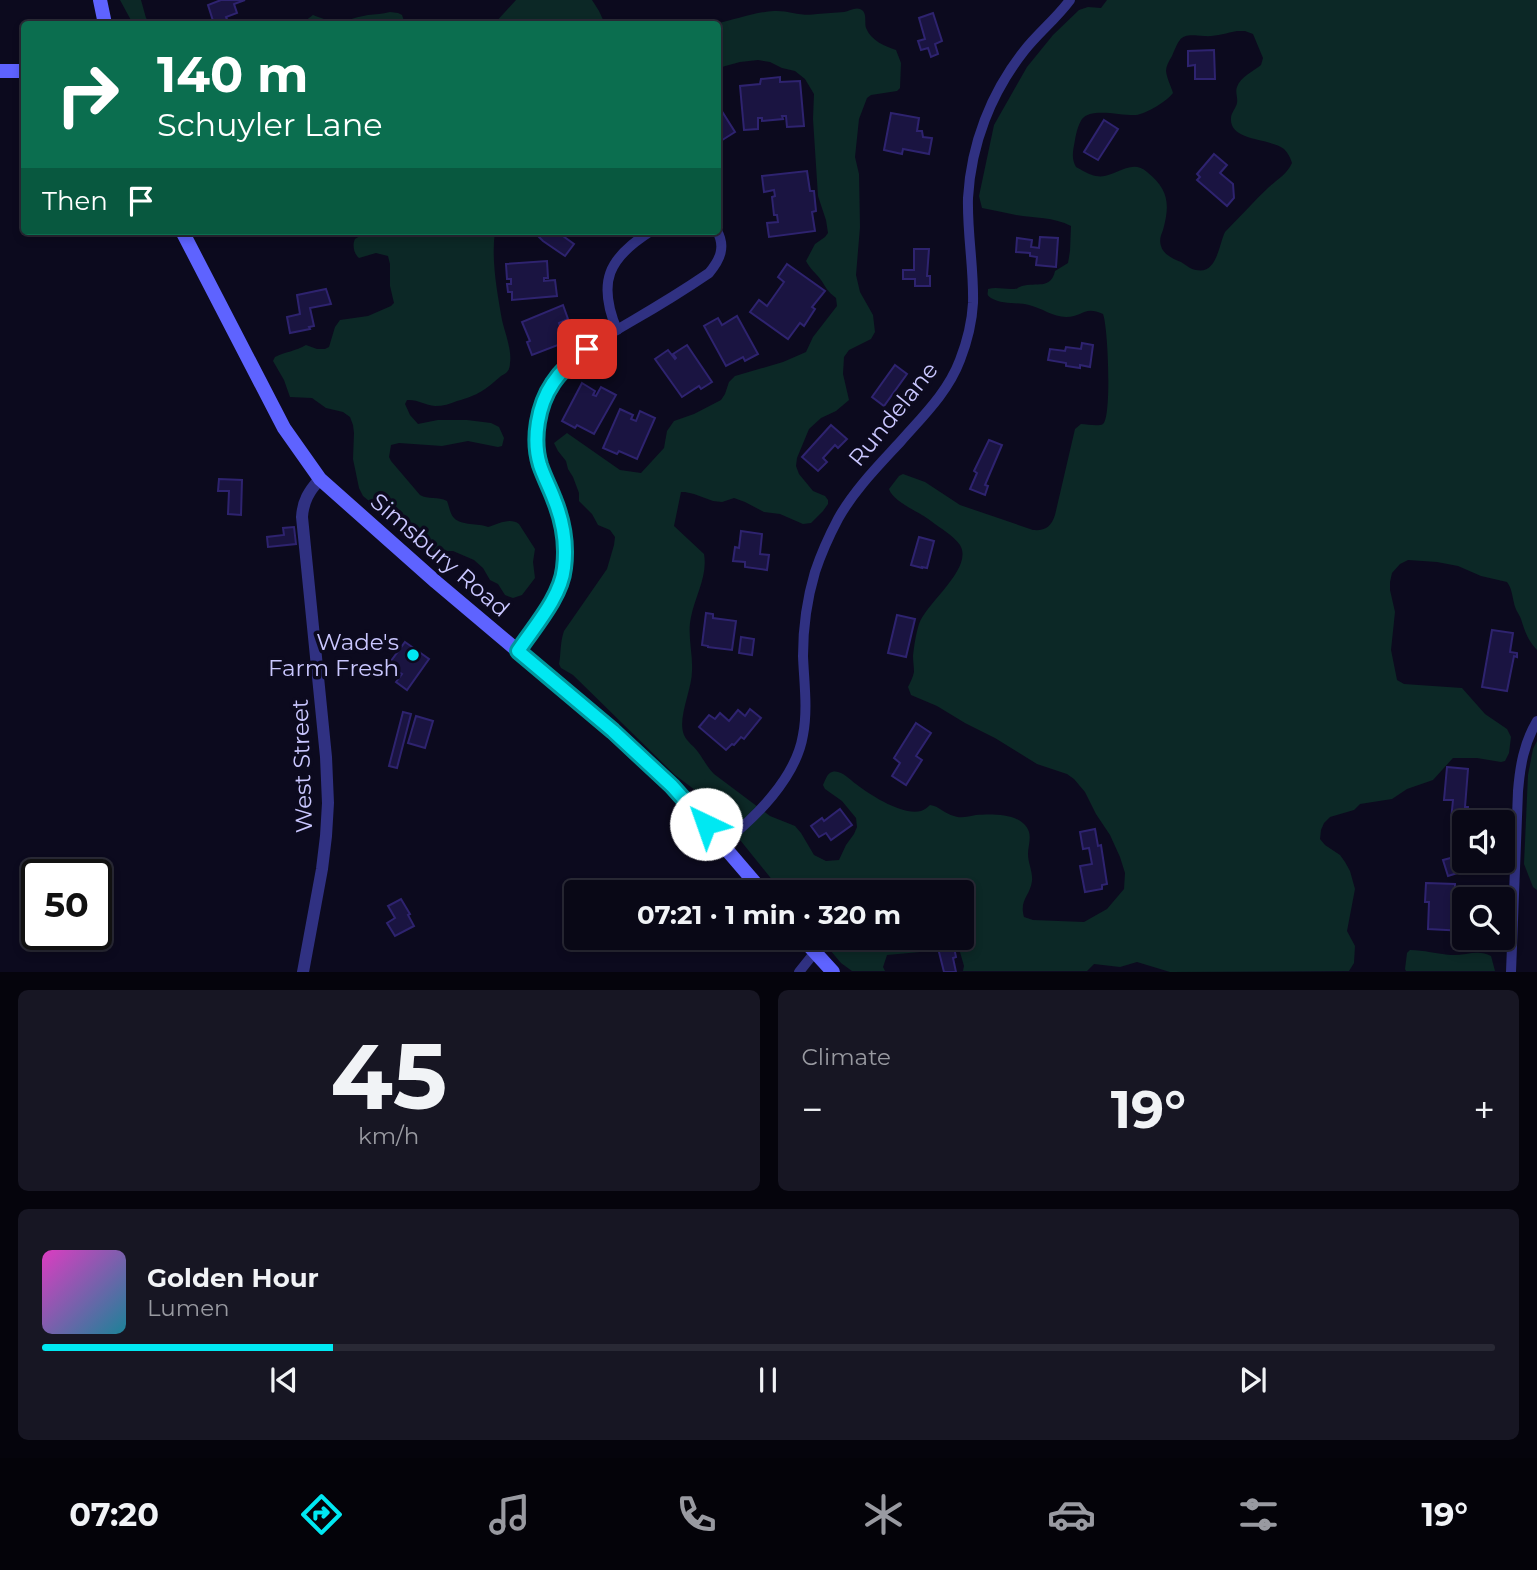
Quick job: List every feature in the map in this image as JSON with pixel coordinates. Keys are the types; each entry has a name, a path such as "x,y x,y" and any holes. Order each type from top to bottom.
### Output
{"main road":[{"path":"100,0 104,21"},
{"path":"0,71 21,71"},
{"name":"Simsbury Road","path":"184,235 284,428 320,479 436,582 613,731 672,786 754,880"},
{"path":"815,952 833,971"}],"street":[{"name":"Rundelane","path":"723,843 745,826 764,806 780,786 798,754 805,717 803,636 807,604 817,566 839,517 856,493 931,408 947,386 960,359 970,327 973,303 968,197 977,142 991,105 1012,68 1070,0"},
{"path":"617,330 609,311 608,278 622,253 644,235"},
{"path":"518,651 553,598 564,570 563,530 538,456 537,433 550,388 561,373 587,349 709,273 721,251 722,242 719,235"},
{"name":"West Street","path":"303,971 322,869 328,803 324,730 302,517 303,503 320,479"},
{"path":"1511,971 1521,762 1525,745 1537,721"},
{"path":"799,971 815,952"}],"green space":[{"path":"120,0 141,0 148,21 131,21"},
{"path":"516,0 592,0 604,21 497,21"},
{"path":"1107,0 1537,0 1537,650 1525,632 1507,582 1437,562 1408,560 1392,573 1390,590 1395,612 1391,650 1397,680 1404,684 1462,688 1485,714 1507,729 1511,737 1505,761 1453,758 1433,780 1407,789 1392,799 1360,804 1354,810 1330,817 1324,823 1320,839 1345,862 1355,889 1347,931 1355,946 1354,963 1349,971 1170,972 1137,962 1120,967 1094,964 1087,971 963,971 959,950 974,950 974,880 772,880 707,799 675,775 559,664 564,631 607,569 615,537 610,530 598,525 592,514 579,501 573,477 554,443 567,433 620,470 641,473 664,448 667,431 674,421 721,400 729,382 735,376 783,362 806,352 813,337 837,306 836,298 806,261 815,244 828,233 818,196 814,94 805,79 795,71 770,62 758,60 721,67 721,22 767,12 811,15 860,9 865,15 868,33 896,50 901,63 900,88 867,98 859,119 855,157 859,174 860,227 856,275 860,292 873,315 875,332 871,339 849,350 844,357 843,374 849,400 809,429 797,458 799,474 813,491 828,500 823,511 811,523 803,524 780,514 764,512 734,498 722,502 713,501 681,492 674,526 704,554 705,562 690,624 692,671 682,720 684,735 714,774 770,816 795,826 814,855 826,861 839,860 857,827 856,818 842,801 823,785 829,774 835,771 896,808 914,812 930,805 957,817 999,815 1021,821 1030,837 1028,857 1032,878 1023,906 1024,917 1033,920 1084,922 1107,909 1124,889 1125,873 1110,835 1085,792 1074,779 1037,764 937,706 911,695 908,687 914,672 913,656 919,624 955,575 963,554 954,538 901,502 889,489 903,474 925,482 960,505 1033,530 1041,530 1052,523 1055,515 1075,429 1081,424 1101,425 1106,418 1108,371 1103,314 1087,311 1072,317 1061,317 1029,305 1000,302 988,296 988,289 1016,289 1050,281 1055,271 1068,263 1071,226 1051,219 982,208 979,196 994,125 1027,67 1053,35 1079,10 1088,7 1101,8","holes":["1245,31 1253,34 1263,58 1261,65 1239,83 1236,91 1237,103 1231,116 1232,126 1243,135 1278,145 1289,155 1292,163 1225,232 1211,266 1199,270 1190,268 1166,254 1160,244 1167,205 1160,185 1141,168 1128,168 1103,176 1093,175 1076,167 1073,151 1077,130 1086,115 1136,115 1156,107 1170,96 1173,93 1167,67 1183,37"]},
{"path":"398,13 404,21 341,21 368,15"},
{"path":"313,15 332,21 305,21"},
{"path":"362,235 495,235 495,276 510,353 509,369 486,388 465,399 438,406 411,400 407,400 405,404 418,424 438,420 491,423 499,427 504,438 502,446 468,441 442,446 399,443 391,445 389,457 420,495 447,501 457,521 488,527 508,521 519,524 535,549 535,578 522,595 513,598 505,595 474,560 453,551 427,549 363,496 353,459 354,433 350,417 343,412 326,408 312,398 290,397 273,361 275,357 306,345 325,349 329,347 340,320 368,316 394,303 388,256 376,253 359,258 355,252 355,239"},
{"path":"1537,741 1537,890 1533,887 1524,864 1528,775"},
{"path":"830,950 923,950 887,955 883,967 885,971 852,971"},
{"path":"1410,950 1451,955 1486,954 1491,956 1495,971 1406,971 1407,953"}],"building":[{"path":"221,0 245,0 234,4 237,13 226,17 228,21 213,21 208,5"},
{"path":"933,13 942,41 935,44 938,54 931,57 928,48 921,50 918,41 925,39 919,18"},
{"path":"1214,50 1215,79 1195,79 1195,65 1188,66 1188,51"},
{"path":"780,77 780,82 800,81 804,126 787,127 786,116 782,116 783,119 762,121 762,118 758,118 758,129 744,130 740,86 760,84 761,79"},
{"path":"721,110 735,132 721,141"},
{"path":"891,113 919,118 917,131 922,131 923,137 932,138 929,154 903,149 902,154 884,150"},
{"path":"1104,120 1118,129 1098,160 1084,152"},
{"path":"1214,154 1227,165 1220,173 1233,184 1234,198 1227,206 1197,180 1200,177 1197,174"},
{"path":"807,171 810,191 814,191 816,211 812,212 815,231 769,237 767,223 778,222 777,215 774,215 774,190 764,192 762,176"},
{"path":"537,235 564,235 574,244 565,256"},
{"path":"1040,237 1058,238 1056,267 1036,265 1037,257 1030,256 1030,253 1016,252 1017,238 1032,240 1031,247 1039,248"},
{"path":"914,249 929,249 927,276 930,276 930,286 915,286 915,279 903,279 903,270 914,270"},
{"path":"547,261 548,278 544,278 544,281 555,280 557,296 512,300 512,292 508,292 507,284 511,284 511,279 507,279 506,264"},
{"path":"787,264 825,291 812,307 815,309 804,326 800,323 788,339 750,312 759,300 767,306 784,282 778,277"},
{"path":"326,289 331,304 310,308 314,326 290,333 287,317 300,314 297,295"},
{"path":"563,305 568,319 559,323 560,326 564,325 571,340 532,355 527,342 530,341 522,322"},
{"path":"737,316 758,354 745,361 743,357 726,366 704,326 718,318 722,325"},
{"path":"1082,343 1093,345 1090,367 1066,366 1066,363 1048,360 1050,349 1081,349"},
{"path":"687,345 712,382 701,389 699,386 682,397 655,359 668,350 675,359 673,354"},
{"path":"895,365 907,374 884,406 872,397"},
{"path":"582,383 595,391 593,395 596,396 601,387 616,395 594,434 562,421"},
{"path":"620,409 633,415 631,419 636,421 640,411 655,418 637,459 603,448"},
{"path":"831,425 847,439 838,448 835,445 823,458 827,462 818,471 802,457"},
{"path":"989,440 1002,445 985,485 988,486 985,495 970,489 977,473 974,471"},
{"path":"219,479 242,480 241,515 228,514 229,491 218,491"},
{"path":"294,527 296,544 268,547 267,537 284,535 283,528"},
{"path":"741,531 762,534 760,554 769,555 767,570 745,567 745,562 733,561 735,547 739,548"},
{"path":"919,537 934,541 927,568 911,565"},
{"path":"706,613 713,614 713,618 736,621 732,650 702,645"},
{"path":"897,615 915,619 906,657 888,653"},
{"path":"1492,630 1513,633 1510,652 1517,653 1517,657 1514,656 1507,691 1482,687"},
{"path":"741,637 754,639 752,655 739,653"},
{"path":"405,642 429,659 407,690 396,682 402,674 388,665"},
{"path":"750,709 761,718 744,739 741,737 726,750 699,727 709,715 715,719 720,713 729,721 738,710 745,716"},
{"path":"403,712 411,714 397,768 389,766"},
{"path":"416,716 433,721 425,748 408,743"},
{"path":"916,723 931,733 916,756 922,760 906,785 892,776 900,763 894,758"},
{"path":"1447,767 1468,769 1465,807 1468,807 1468,810 1452,810 1453,800 1444,800"},
{"path":"840,809 852,825 831,840 826,833 819,837 811,826 822,818 824,821"},
{"path":"1095,829 1098,846 1101,845 1107,884 1102,885 1102,889 1085,892 1080,866 1092,864 1089,848 1083,849 1080,832"},
{"path":"1452,858 1452,873 1458,873 1448,876 1443,860"},
{"path":"1426,883 1455,884 1452,887 1452,930 1428,929 1429,902 1425,902"},
{"path":"401,899 414,926 395,936 387,923 395,918 388,906"},
{"path":"938,950 955,950 956,972 944,972"}],"place":[{"name":"Wade's Farm Fresh","path":"413,655"}],"route":[{"path":"587,349 568,365 554,382 538,421 538,456 563,530 564,570 553,598 518,651 613,731 672,786 706,824"}]}
